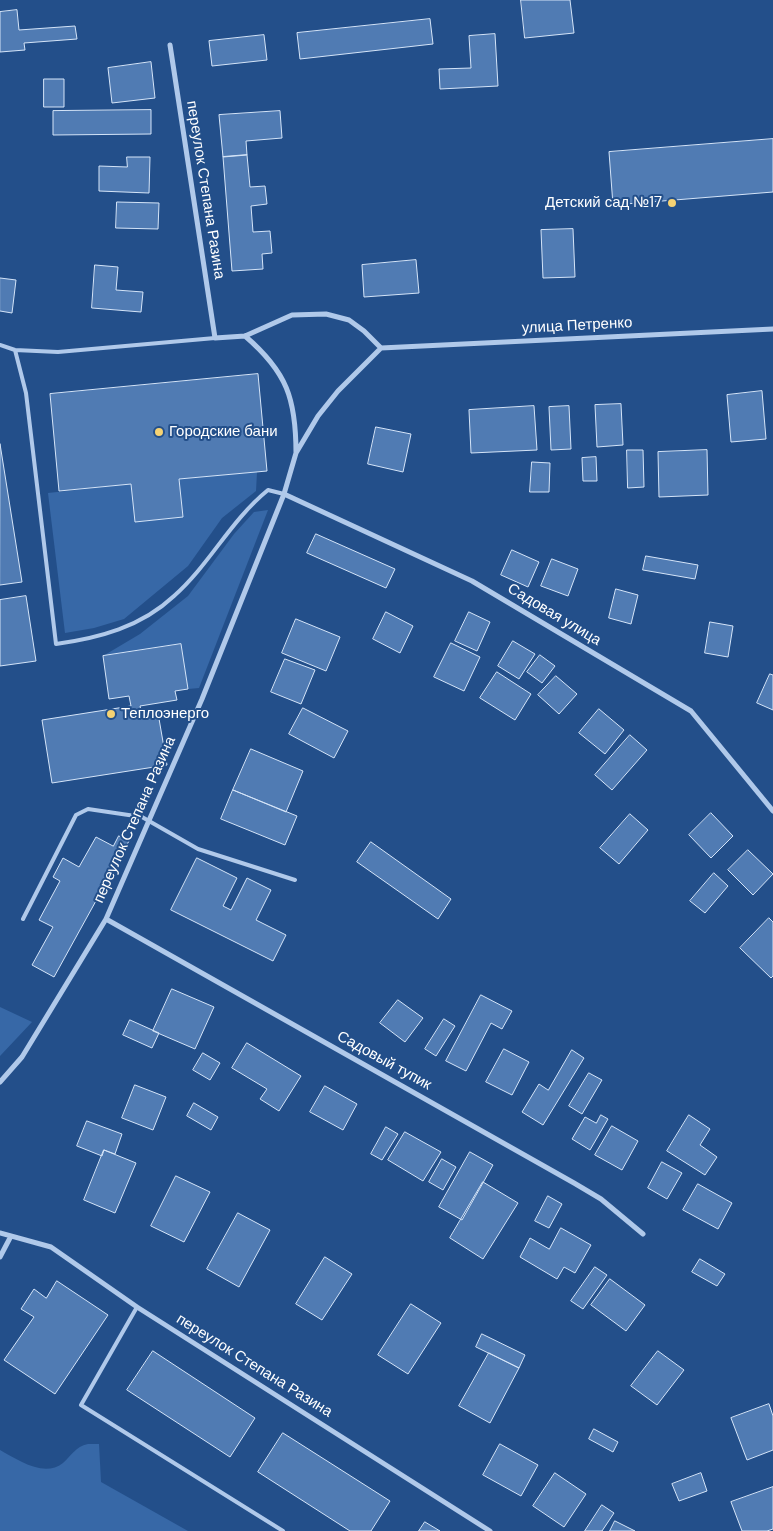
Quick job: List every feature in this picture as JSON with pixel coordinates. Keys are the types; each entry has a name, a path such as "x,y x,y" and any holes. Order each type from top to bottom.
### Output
{"street":[{"name":"переулок Степана Разина","path":"170,44 215,338"},
{"path":"215,338 245,336 292,314 326,314 349,320 364,330 382,348"},
{"name":"улица Петренко","path":"382,348 773,329"},
{"path":"245,336 265,353 288,389 296,419 296,453"},
{"name":"переулок Степана Разина","path":"0,1082 22,1057 106,919 202,699 284,494 296,453 318,416 338,390 382,348"},
{"name":"Садовая улица","path":"284,494 472,581 692,711 773,811"},
{"name":"Садовый тупик","path":"106,919 574,1183 601,1199 643,1234"},
{"name":"переулок Степана Разина","path":"0,1232 51,1247 137,1307 490,1531"},
{"path":"0,1257 11,1236"}],"lane":[{"path":"0,345 15,350 58,352 215,338"},
{"path":"15,350 26,393 56,644 94,639 142,619 174,596 248,507 268,490 284,494"},
{"path":"23,919 76,815 88,809 142,817 198,849 295,880"},
{"path":"137,1307 81,1405 283,1531"}],"shaded area":[{"path":"257,472 256,491 222,518 188,566 124,619 94,628 65,633 48,493 131,484 135,522 183,517 179,479"},
{"path":"268,510 199,688 188,689 180,644 103,656 140,634 188,596 234,534 254,512"},
{"path":"0,1007 32,1022 0,1056"},
{"path":"88,1444 99,1444 101,1482 188,1531 0,1531 0,1450 31,1466 48,1469 63,1463 77,1449"}],"building":[{"path":"521,0 570,0 574,33 525,38"},
{"path":"17,10 19,30 75,26 77,39 24,43 25,50 0,52 0,12"},
{"path":"430,19 433,44 300,59 297,33"},
{"path":"495,34 498,86 440,89 439,69 471,68 469,36"},
{"path":"264,35 267,60 212,66 209,41"},
{"path":"151,62 155,98 112,103 108,68"},
{"path":"44,79 64,79 64,107 44,107"},
{"path":"151,110 151,134 53,135 53,111"},
{"path":"280,111 282,138 246,141 247,155 223,157 219,115"},
{"path":"773,139 773,192 613,205 609,152"},
{"path":"247,155 250,187 265,186 267,204 251,206 253,232 270,231 272,253 262,254 263,269 232,271 223,157"},
{"path":"127,157 150,157 149,193 99,191 99,166 127,167"},
{"path":"117,202 159,203 158,229 116,228"},
{"path":"573,229 575,277 543,278 541,230"},
{"path":"416,260 419,293 364,297 362,265"},
{"path":"95,265 118,267 116,290 143,292 141,312 92,308"},
{"path":"0,278 16,280 12,313 0,311"},
{"name":"Городские бани","path":"258,374 267,471 179,479 183,517 135,522 131,484 59,491 50,394"},
{"path":"762,391 766,439 731,442 727,395"},
{"path":"621,404 623,445 597,447 595,405"},
{"path":"534,406 537,450 471,453 469,410"},
{"path":"569,406 571,449 551,450 549,407"},
{"path":"376,427 411,434 403,472 368,464"},
{"path":"0,444 22,582 0,585"},
{"path":"627,450 643,450 644,487 628,488"},
{"path":"707,450 708,495 659,497 658,452"},
{"path":"596,457 597,481 583,481 582,458"},
{"path":"532,462 550,463 549,492 530,492"},
{"path":"316,534 395,569 386,588 307,553"},
{"path":"512,550 539,562 528,587 501,575"},
{"path":"646,556 698,565 695,579 643,570"},
{"path":"552,559 578,569 568,596 541,586"},
{"path":"616,589 638,595 631,624 609,618"},
{"path":"26,596 36,661 0,666 0,600"},
{"path":"386,612 413,626 400,653 373,639"},
{"path":"469,612 490,622 477,651 455,641"},
{"path":"296,619 340,637 326,671 282,653"},
{"path":"710,622 733,626 728,657 705,653"},
{"path":"513,641 535,654 519,679 498,666"},
{"path":"451,643 480,657 464,691 434,677"},
{"name":"Теплоэнерго","path":"181,644 188,689 175,691 177,700 140,706 142,715 158,713 167,765 52,783 42,720 131,706 129,696 109,699 103,656"},
{"path":"540,655 555,666 542,683 527,672"},
{"path":"285,659 315,670 301,704 271,692"},
{"path":"497,672 531,694 515,720 480,698"},
{"path":"770,674 773,675 773,710 757,703"},
{"path":"556,676 577,694 559,714 538,695"},
{"path":"303,708 348,731 334,758 289,734"},
{"path":"599,709 624,730 605,754 579,733"},
{"path":"630,735 647,750 612,790 595,775"},
{"path":"251,749 303,771 286,812 233,790"},
{"path":"233,790 297,816 285,845 221,819"},
{"path":"711,813 733,836 711,858 689,835"},
{"path":"630,814 648,830 619,864 600,848"},
{"path":"119,836 129,841 54,977 32,965 53,927 39,920 60,881 53,877 63,858 79,867 96,837 113,846"},
{"path":"371,842 451,899 438,919 357,862"},
{"path":"748,850 773,874 753,895 728,870"},
{"path":"197,858 237,878 223,906 231,910 247,878 271,890 256,920 286,935 273,961 171,910"},
{"path":"714,873 728,886 705,913 690,901"},
{"path":"769,918 773,922 773,976 771,978 740,948"},
{"path":"172,989 214,1007 195,1049 153,1031"},
{"path":"481,995 512,1011 502,1029 491,1023 466,1071 446,1061"},
{"path":"398,1000 423,1018 405,1042 380,1023"},
{"path":"444,1019 455,1026 436,1056 425,1049"},
{"path":"130,1020 159,1033 152,1048 123,1035"},
{"path":"247,1043 301,1076 279,1111 260,1099 267,1089 232,1068"},
{"path":"504,1049 529,1062 512,1095 486,1082"},
{"path":"572,1050 584,1058 543,1125 522,1112 539,1084 548,1090"},
{"path":"203,1053 220,1063 210,1080 193,1070"},
{"path":"589,1073 602,1080 582,1114 569,1106"},
{"path":"135,1085 166,1097 153,1130 122,1118"},
{"path":"325,1086 357,1104 343,1130 310,1112"},
{"path":"194,1103 218,1117 211,1130 187,1116"},
{"path":"601,1115 608,1119 590,1150 572,1139 585,1117 596,1123"},
{"path":"689,1115 710,1129 700,1145 717,1157 705,1175 667,1151"},
{"path":"87,1121 122,1134 115,1154 104,1150 102,1156 77,1146"},
{"path":"612,1126 638,1141 622,1170 595,1155"},
{"path":"386,1127 398,1134 382,1160 371,1154"},
{"path":"405,1132 441,1152 423,1181 388,1160"},
{"path":"104,1150 136,1163 115,1213 84,1200"},
{"path":"470,1152 493,1165 462,1220 439,1207"},
{"path":"442,1159 456,1167 443,1190 429,1182"},
{"path":"662,1162 682,1173 667,1199 648,1188"},
{"path":"176,1176 210,1192 184,1242 151,1226"},
{"path":"483,1182 518,1203 483,1259 450,1238"},
{"path":"698,1184 732,1203 718,1229 683,1210"},
{"path":"548,1196 562,1204 549,1228 535,1221"},
{"path":"238,1213 270,1230 239,1287 207,1269"},
{"path":"561,1228 591,1245 575,1273 564,1267 557,1279 520,1257 530,1238 549,1249"},
{"path":"325,1257 352,1274 322,1320 296,1304"},
{"path":"700,1259 725,1274 717,1286 692,1272"},
{"path":"595,1267 607,1275 583,1309 571,1301"},
{"path":"610,1279 645,1305 626,1331 591,1305"},
{"path":"57,1281 108,1315 55,1394 4,1360 34,1317 21,1309 34,1289 46,1298"},
{"path":"411,1304 441,1323 408,1374 378,1355"},
{"path":"482,1334 525,1355 519,1368 476,1347"},
{"path":"153,1351 255,1418 230,1457 127,1390"},
{"path":"658,1351 684,1370 657,1405 631,1386"},
{"path":"489,1353 519,1368 490,1423 459,1406"},
{"path":"769,1404 773,1416 773,1450 747,1460 731,1418"},
{"path":"594,1429 618,1442 613,1452 589,1439"},
{"path":"283,1433 390,1501 371,1531 350,1531 258,1472"},
{"path":"500,1444 538,1465 521,1496 483,1475"},
{"path":"555,1473 586,1494 564,1527 533,1506"},
{"path":"701,1473 707,1491 679,1501 672,1484"},
{"path":"773,1487 773,1529 767,1531 742,1531 731,1502"},
{"path":"602,1505 614,1513 602,1531 585,1531"},
{"path":"615,1521 635,1531 610,1531"},
{"path":"425,1522 440,1531 419,1531"}],"place":[{"name":"Детский сад №17","path":"672,203"},
{"name":"Городские бани","path":"159,432"},
{"name":"Теплоэнерго","path":"111,714"}]}
